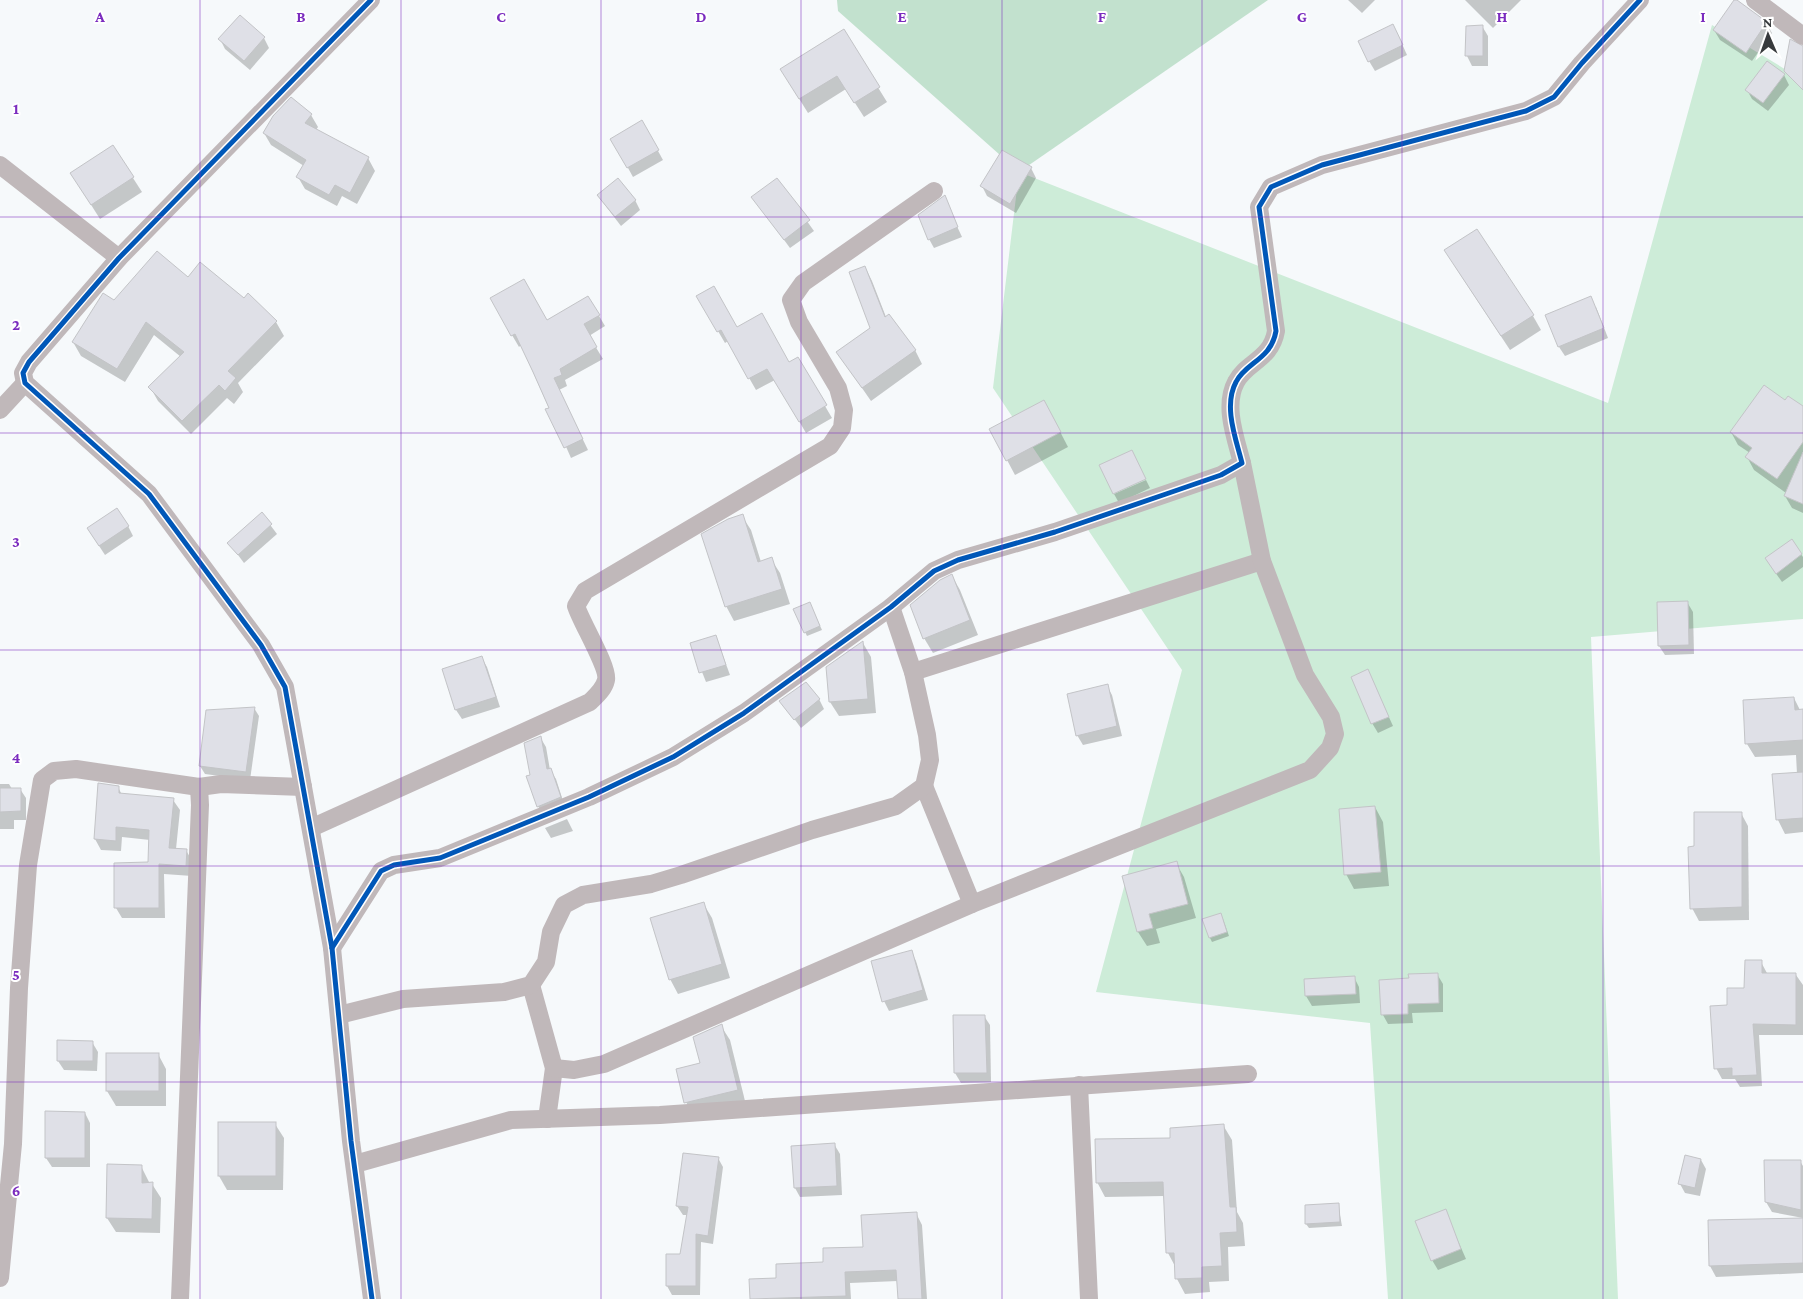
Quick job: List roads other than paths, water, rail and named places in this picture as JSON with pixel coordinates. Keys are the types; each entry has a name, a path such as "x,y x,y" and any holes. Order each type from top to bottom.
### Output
{"street":[{"path":"371,0 119,258 29,362 23,373 26,383 149,494 261,646 285,687 332,948 355,1164 372,1299"},
{"path":"554,1068 574,1070 604,1064 972,904 1310,770 1330,748 1335,734 1331,717 1306,675 1262,561 1242,463 1234,434 1230,402 1236,382 1274,344 1276,331 1259,207 1271,187 1322,165 1526,111 1554,97 1582,63 1640,0"},
{"path":"1755,0 1803,36"},
{"path":"0,166 119,258"},
{"path":"310,828 590,702 602,690 607,678 576,606 585,591 830,446 842,428 844,410 838,388 799,322 790,300 803,283 934,191"},
{"path":"0,410 26,383"},
{"path":"332,948 381,871 394,864 440,858 589,798 672,757 744,713 891,607 934,571 958,560 1055,532 1221,475 1242,463"},
{"path":"913,672 1262,561"},
{"path":"891,607 913,672 930,760 924,786 972,904"},
{"path":"0,1278 13,1144 19,988 28,865 42,780 54,772 76,769 198,787 221,784 303,787"},
{"path":"339,1015 404,999 504,992 531,985 546,962 551,932 564,905 584,895 651,884 812,830 896,806 924,786"},
{"path":"182,1296 200,806 198,787"},
{"path":"531,985 554,1068 547,1118"},
{"path":"355,1164 511,1120 660,1115 1248,1074"},
{"path":"1079,1085 1089,1299"}]}
